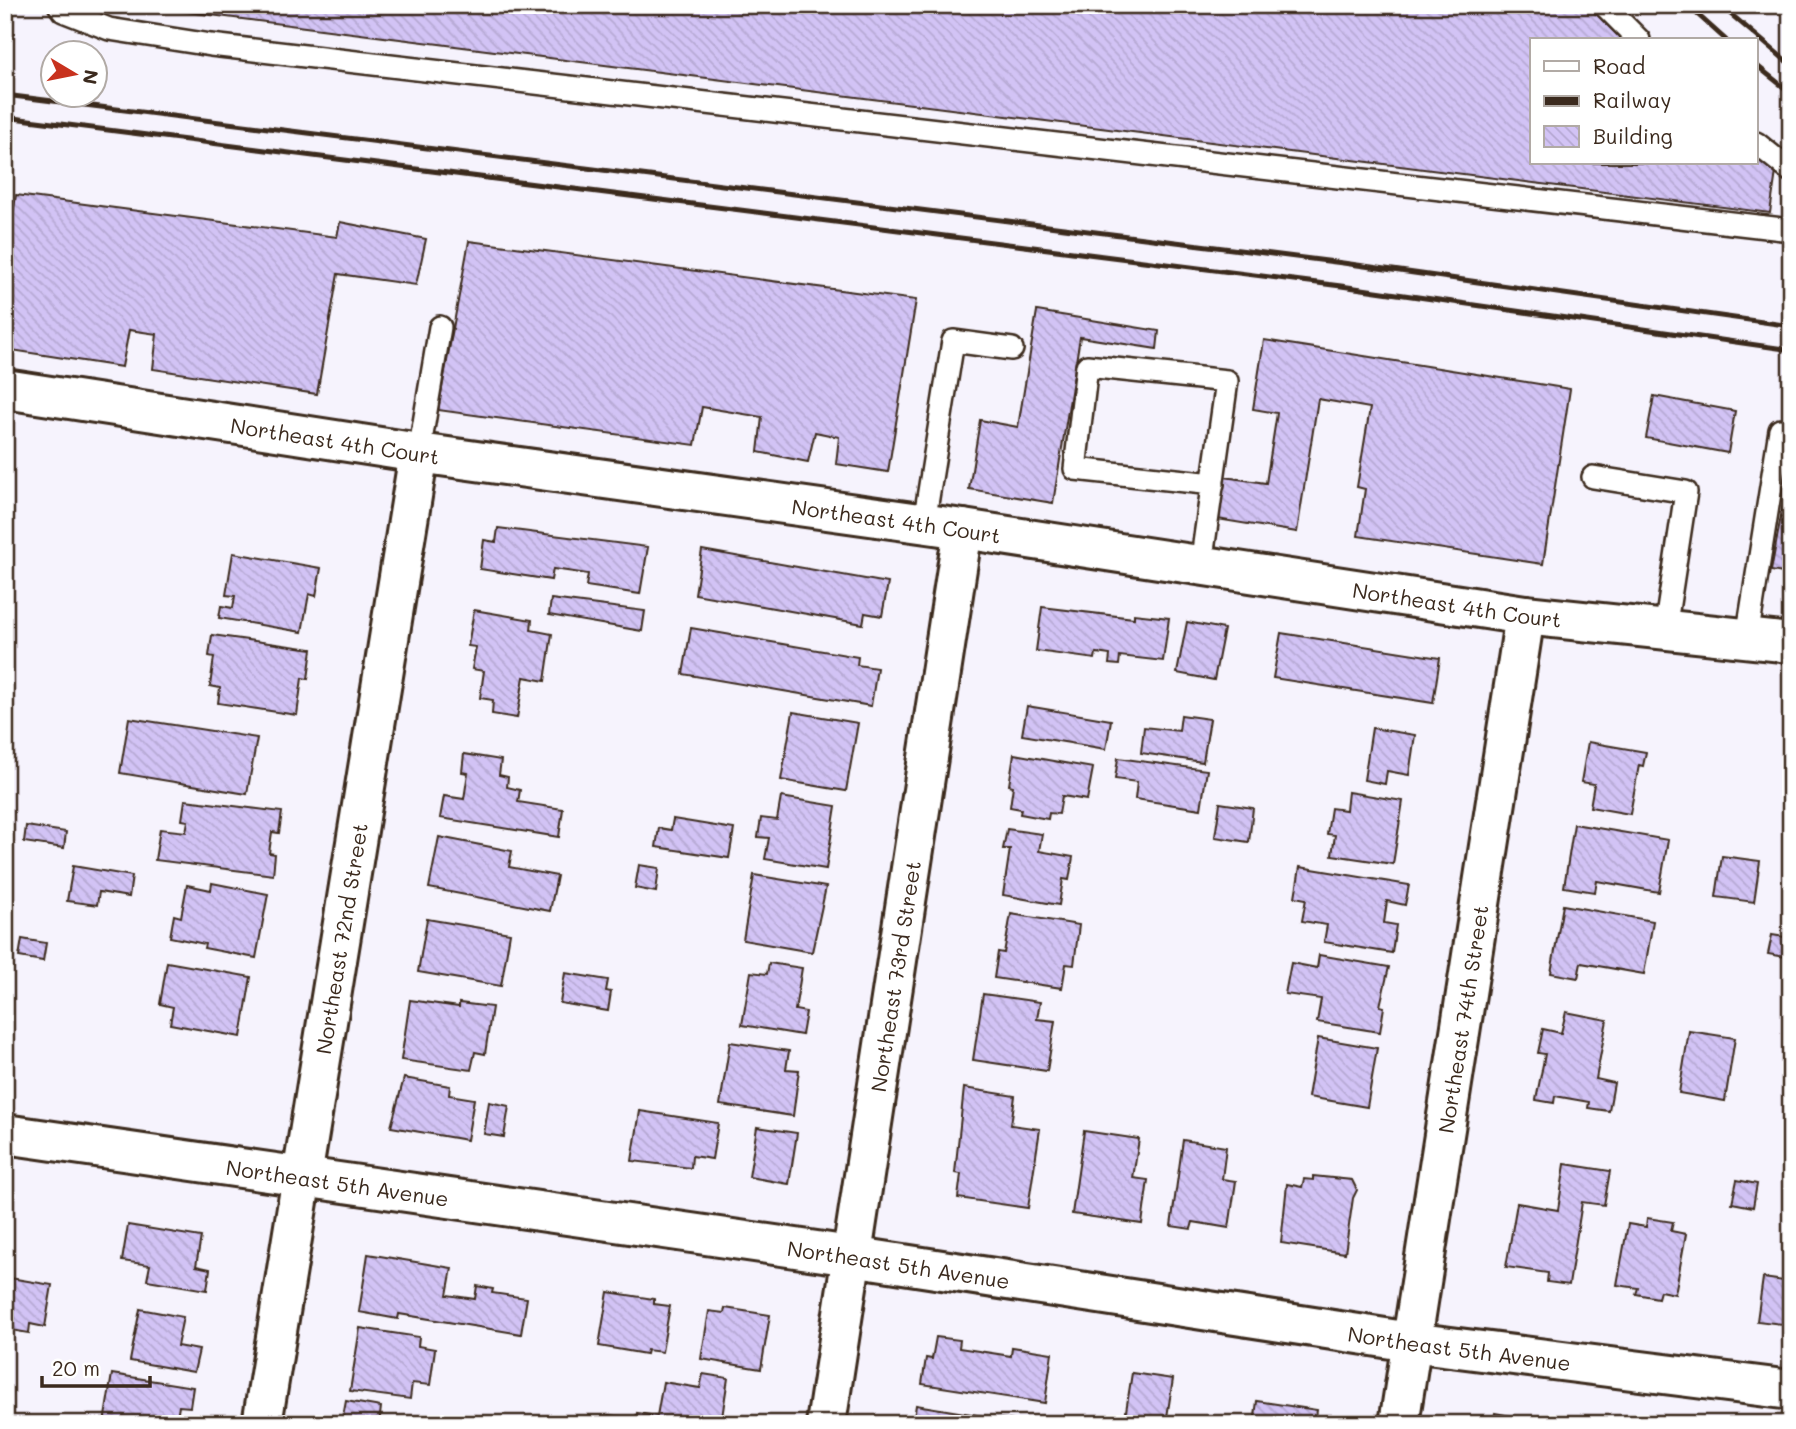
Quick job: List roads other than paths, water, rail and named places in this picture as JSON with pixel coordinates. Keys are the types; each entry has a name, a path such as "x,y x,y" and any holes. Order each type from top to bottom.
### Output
{"street":[{"name":"Northeast 4th Court","path":"5,388 419,453 924,523 1525,615 1791,643"},
{"name":"Northeast 72nd Street","path":"262,1424 419,453"},
{"name":"Northeast 73rd Street","path":"827,1424 963,529"},
{"name":"Northeast 74th Street","path":"1399,1424 1525,615"},
{"name":"Northeast 5th Avenue","path":"5,1134 851,1256 1411,1342 1791,1390"}],"lane":[{"path":"59,5 63,11 109,29 211,45 1791,230"},
{"path":"1604,5 1637,38"},
{"path":"1758,145 1791,171"},
{"path":"419,453 440,327"},
{"path":"924,523 953,341 1012,349"},
{"path":"1201,565 1213,484 1227,381 1087,366 1075,469 1213,484"},
{"path":"1747,638 1780,430"},
{"path":"1593,477 1686,492 1665,630"}],"railway":[{"path":"1687,5 1724,38"},
{"path":"1720,5 1791,65"},
{"path":"1758,67 1791,93"},
{"path":"5,95 1343,263 1791,326"},
{"path":"5,117 1341,286 1791,350"}]}
